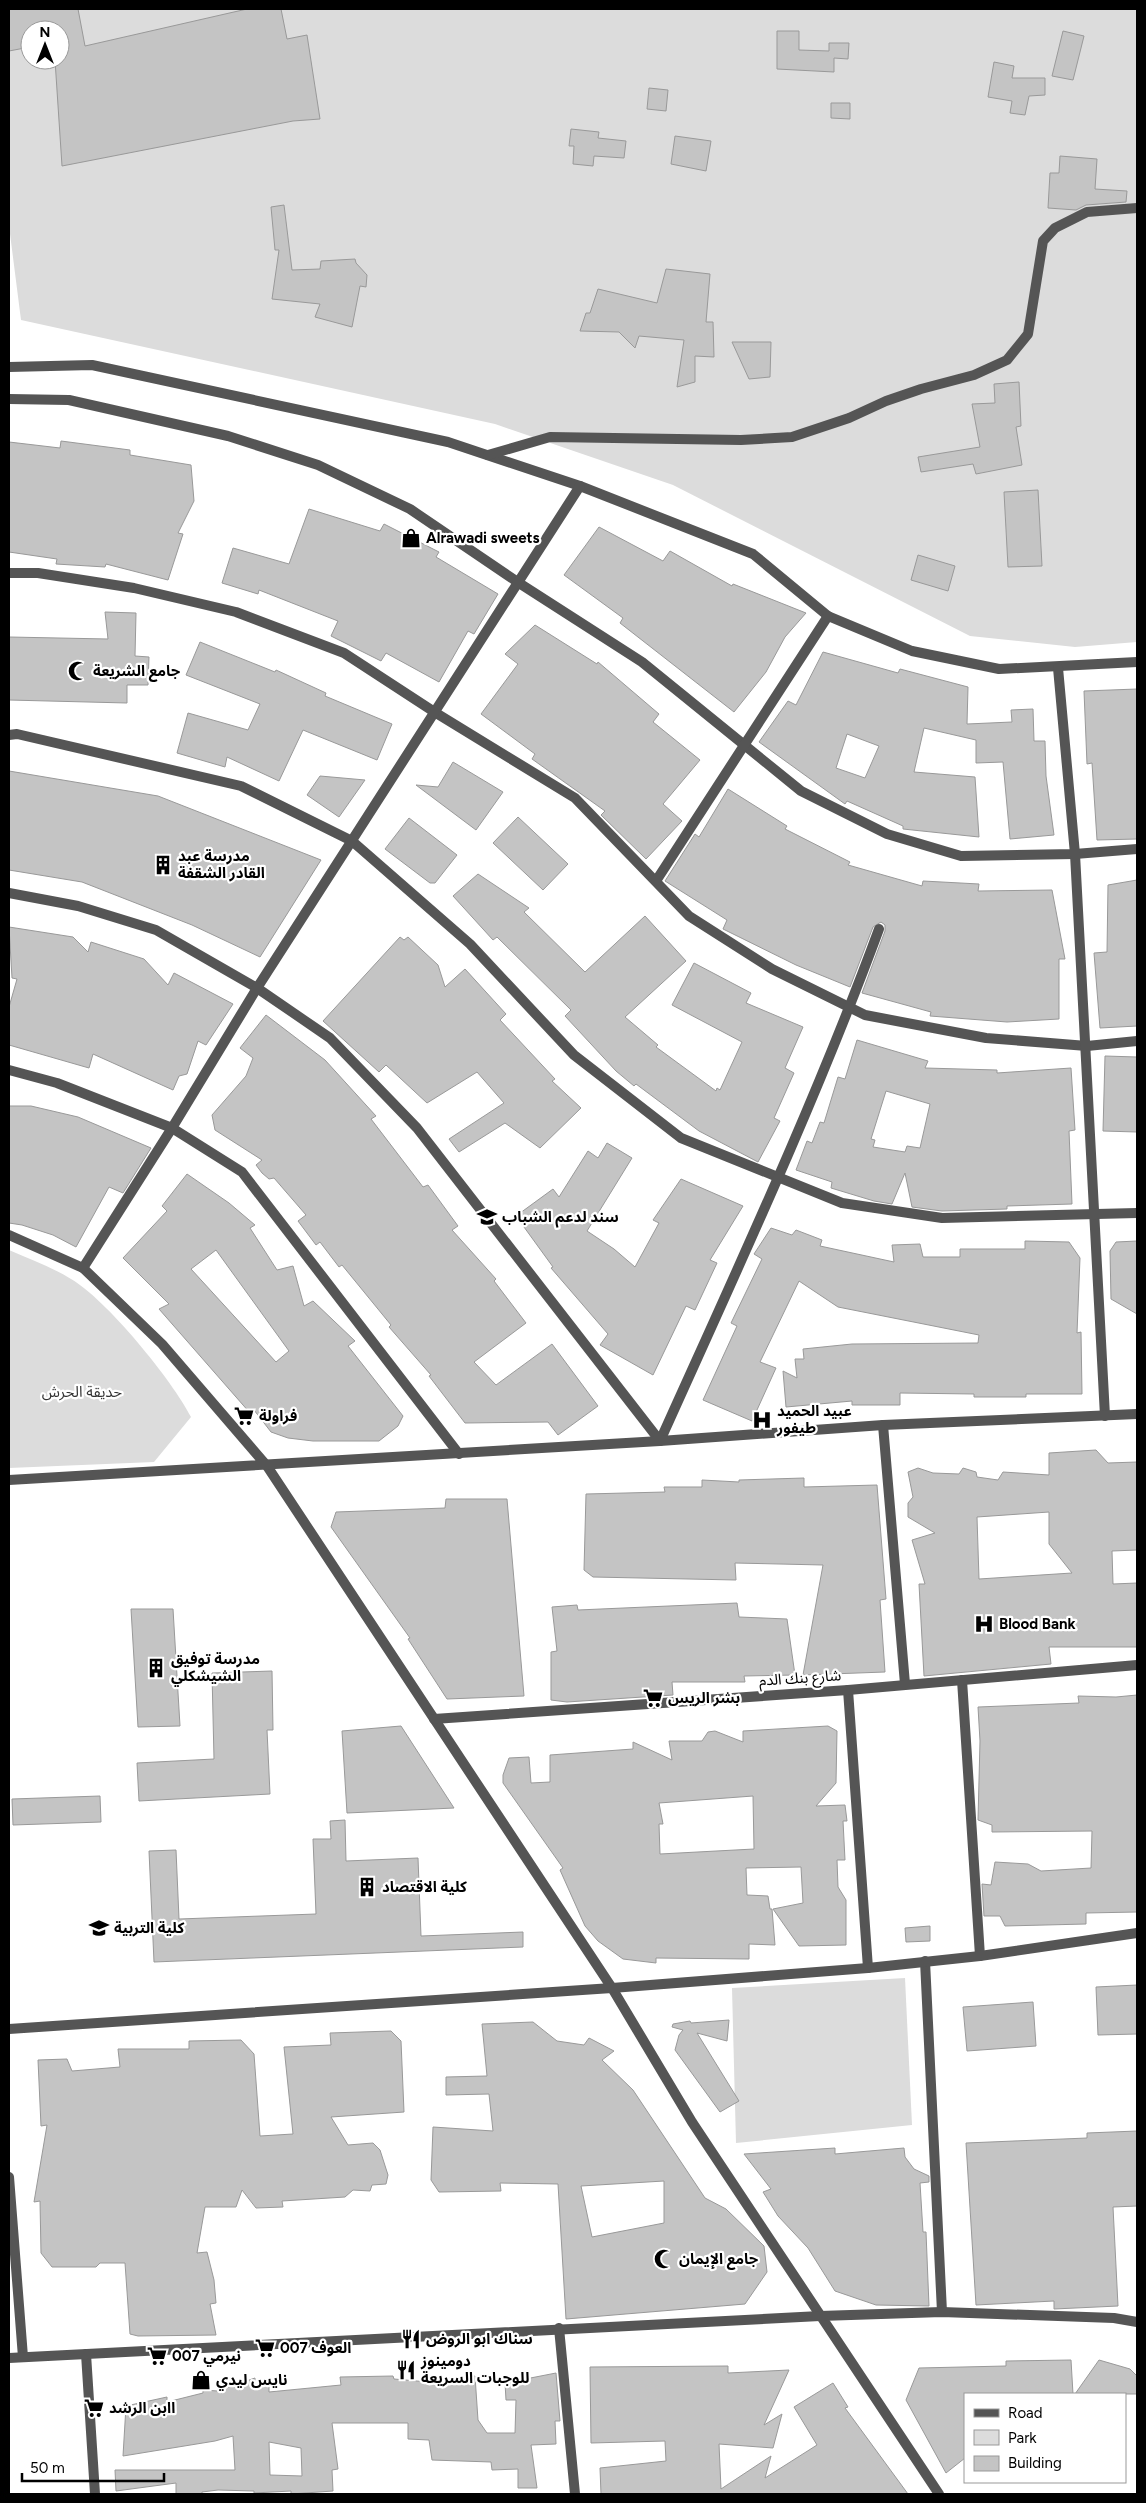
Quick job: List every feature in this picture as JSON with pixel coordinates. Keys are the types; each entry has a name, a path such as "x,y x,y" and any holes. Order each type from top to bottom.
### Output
{"street":[{"path":"488,455 550,437 741,440 792,437 849,418 886,401 974,375 1006,360 1028,334 1043,241 1054,228 1087,212 1137,208"},
{"path":"9,367 92,365 448,442 580,486 753,554 828,616 912,651 999,670 1137,662"},
{"path":"9,399 69,400 228,436 318,465 410,509 519,583 642,662 746,744 801,791 887,834 961,856 1075,854 1137,849"},
{"path":"83,1268 172,1128 257,988 436,713 580,486"},
{"path":"9,572 38,573 134,588 236,612 344,653 436,713 575,798 689,916 772,969 865,1016 986,1038 1087,1046 1137,1041"},
{"path":"656,881 828,616"},
{"path":"1058,668 1075,854 1087,1046 1105,1416"},
{"path":"9,735 17,734 241,786 352,841 470,944 574,1055 681,1138 842,1203 942,1218 1137,1213"},
{"path":"9,893 78,906 156,930 257,988 330,1038 417,1128 660,1441"},
{"path":"660,1441 778,1177 850,1008 880,929"},
{"path":"9,1070 57,1083 172,1128 242,1172 459,1454"},
{"path":"9,1235 83,1268 162,1344 267,1466 612,1988 692,2122 940,2494"},
{"path":"9,1480 459,1454 883,1425 1137,1414"},
{"path":"883,1425 905,1684"},
{"name":"شارع بنك الدم","path":"434,1719 848,1690 1137,1665"},
{"path":"962,1680 980,1956"},
{"path":"848,1690 868,1968"},
{"path":"9,2029 612,1988 868,1968 980,1956 1137,1933"},
{"path":"925,1961 942,2312"},
{"path":"9,2176 23,2358"},
{"path":"9,2358 246,2347 559,2328 942,2312 1114,2318 1137,2322"},
{"path":"559,2328 575,2494"},
{"path":"86,2354 95,2494"}],"green space":[{"path":"9,9 1137,9 1137,642 1075,647 970,636 673,485 495,424 21,320 9,226"},
{"name":"حديقة الحرش","path":"9,1250 56,1271 85,1289 120,1322 170,1383 191,1417 154,1462 9,1468"},
{"path":"905,1978 912,2125 736,2143 732,1988"}],"building":[{"path":"9,9 78,9 85,46 247,9 281,9 287,39 307,35 320,119 293,121 62,166 56,70 70,70 70,20 20,20 20,49 9,51"},
{"path":"777,31 799,31 799,50 829,51 829,43 849,43 848,59 834,58 834,72 777,69"},
{"path":"1063,31 1084,36 1073,80 1052,76"},
{"path":"994,62 1014,66 1012,78 1045,78 1045,95 1029,96 1025,115 1010,113 1012,101 988,97"},
{"path":"649,88 668,90 666,111 647,109"},
{"path":"831,103 850,103 850,119 831,118"},
{"path":"571,129 599,132 598,138 626,141 624,158 594,156 593,166 573,164 574,146 569,146"},
{"path":"675,136 711,141 706,171 671,164"},
{"path":"1060,156 1097,159 1095,189 1127,191 1126,202 1086,205 1076,210 1048,208 1050,173 1059,173"},
{"path":"284,205 292,270 320,269 321,261 355,259 356,263 367,275 366,287 360,286 352,327 315,317 320,304 272,299 279,250 275,250 271,207"},
{"path":"666,269 710,274 706,322 713,322 714,357 695,356 695,382 677,387 684,340 639,336 635,348 619,332 580,331 586,313 590,313 598,289 657,303"},
{"path":"732,342 771,342 770,377 749,379"},
{"path":"1019,382 1021,426 1016,427 1022,465 976,474 973,464 921,472 918,457 980,447 972,404 995,403 994,384"},
{"path":"61,441 130,450 130,455 191,465 194,501 178,533 183,534 168,580 106,564 105,567 56,564 57,559 9,552 9,442 60,448"},
{"path":"1038,490 1042,566 1008,567 1004,492"},
{"path":"309,509 380,531 384,524 439,552 436,557 498,594 474,634 468,631 439,682 386,653 381,661 331,636 338,621 259,590 258,594 222,583 233,548 289,564"},
{"path":"599,527 663,561 670,551 732,586 733,584 806,613 785,637 766,672 734,712 620,623 623,618 564,575"},
{"path":"918,555 955,566 948,591 911,580"},
{"name":"جامع الشريعة","path":"105,612 136,613 135,656 149,657 148,685 127,685 127,703 9,700 9,637 108,639"},
{"path":"535,625 597,664 598,662 659,714 653,722 700,760 663,804 682,821 646,859 601,815 605,811 532,759 535,754 481,714 518,664 505,654"},
{"path":"200,642 275,672 276,670 326,693 325,696 392,724 377,760 303,730 279,781 227,757 225,767 177,753 188,713 248,730 260,704 186,675"},
{"path":"823,652 898,673 900,669 968,687 967,724 1012,722 1011,710 1033,709 1034,741 1045,741 1046,776 1054,835 1010,839 1003,762 976,763 976,740 924,728 914,772 975,777 979,837 903,829 903,826 847,801 845,804 759,742 788,701 796,705","holes":["847,734 879,746 865,778 836,768"]},
{"path":"1137,689 1137,839 1097,840 1092,763 1087,764 1084,691"},
{"path":"453,762 503,792 476,830 416,785 438,787"},
{"name":"مدرسة عبد القادر الشقفة","path":"9,771 158,796 321,860 260,957 192,925 82,882 9,870"},
{"path":"320,776 365,780 339,817 307,795"},
{"path":"728,789 787,826 785,829 850,862 848,865 922,886 923,881 979,884 978,891 1052,890 1065,959 1059,959 1059,1019 1007,1022 930,1016 931,1012 862,993 885,931 885,925 881,922 873,927 850,987 796,965 723,929 727,920 665,881 695,834 699,837"},
{"path":"518,817 568,864 543,890 493,843"},
{"path":"409,818 457,855 435,883 430,883 385,849"},
{"path":"478,874 529,908 524,912 585,972 645,916 686,961 625,1017 658,1045 656,1047 716,1091 717,1088 720,1090 742,1042 672,1005 694,963 751,993 746,1003 803,1027 785,1068 794,1073 774,1118 780,1121 758,1162 699,1131 636,1084 634,1086 616,1071 565,1016 571,1010 497,937 493,940 453,896"},
{"path":"1137,880 1137,1026 1100,1028 1094,953 1107,952 1108,885"},
{"path":"9,927 73,937 88,952 91,942 144,959 168,985 174,973 233,1004 206,1045 198,1041 187,1074 179,1076 173,1090 93,1054 89,1068 9,1045 9,1007 17,979 12,978"},
{"path":"400,937 404,940 408,937 438,965 445,987 465,969 506,1014 500,1020 555,1079 552,1081 581,1108 540,1148 505,1123 459,1152 449,1139 504,1103 477,1072 427,1103 386,1065 379,1072 323,1021"},
{"path":"266,1015 325,1060 376,1116 371,1119 423,1187 428,1185 458,1226 452,1230 496,1279 494,1281 526,1323 474,1362 496,1385 552,1344 598,1406 558,1435 548,1422 465,1423 429,1376 431,1375 389,1327 391,1325 342,1265 339,1267 320,1242 316,1245 298,1221 306,1215 274,1178 269,1179 256,1165 262,1160 215,1130 212,1115 246,1076 253,1058 240,1048"},
{"path":"857,1040 928,1061 925,1068 997,1070 997,1073 1071,1068 1075,1130 1069,1131 1072,1204 942,1211 912,1207 905,1173 892,1204 874,1201 831,1188 832,1182 796,1170 807,1141 812,1143 820,1122 824,1123 838,1077 845,1079","holes":["886,1091 930,1104 920,1148 907,1146 905,1152 873,1147 875,1140 871,1139"]},
{"path":"1105,1056 1137,1057 1137,1132 1103,1131"},
{"path":"9,1106 31,1106 78,1117 151,1148 123,1193 109,1187 76,1247 53,1235 9,1223"},
{"path":"607,1143 632,1158 587,1231 614,1249 635,1267 659,1223 653,1220 681,1179 743,1206 710,1260 717,1263 695,1310 686,1306 653,1375 600,1345 608,1334 551,1268 553,1267 516,1216 553,1189 559,1197 588,1151 598,1158"},
{"path":"187,1174 229,1203 255,1225 250,1228 277,1270 293,1266 304,1306 313,1301 355,1341 348,1346 403,1416 398,1426 379,1441 313,1441 288,1438 271,1432 254,1410 250,1413 159,1309 169,1304 123,1258 167,1211 162,1206","holes":["216,1250 289,1351 276,1362 191,1269"]},
{"path":"771,1228 792,1235 796,1230 822,1240 820,1246 894,1262 892,1245 920,1244 923,1257 960,1257 960,1249 1025,1249 1025,1241 1069,1242 1080,1258 1077,1333 1081,1332 1082,1394 1026,1394 1026,1397 974,1397 974,1394 900,1393 900,1405 852,1405 852,1401 786,1407 783,1371 797,1378 795,1359 804,1359 803,1349 852,1344 978,1343 979,1335 838,1307 799,1281 760,1362 776,1368 752,1421 703,1400 737,1326 731,1323 762,1259 754,1254"},
{"path":"1137,1241 1137,1314 1111,1299 1110,1251 1116,1242"},
{"path":"1096,1450 1108,1463 1137,1462 1137,1550 1112,1551 1113,1584 1137,1583 1137,1647 1049,1647 1051,1664 924,1676 919,1584 925,1584 912,1540 935,1533 908,1517 908,1503 913,1497 908,1472 918,1468 933,1473 959,1474 963,1468 976,1472 977,1477 998,1480 1003,1472 1049,1475 1049,1453","holes":["1049,1512 1049,1544 1072,1573 979,1579 977,1517"]},
{"path":"804,1478 804,1487 877,1485 886,1599 880,1600 885,1672 803,1675 823,1565 735,1563 736,1580 593,1577 584,1570 586,1494 665,1492 664,1487 702,1487 702,1480 739,1482 739,1480"},
{"path":"446,1499 507,1499 524,1696 447,1699 408,1639 410,1638 331,1527 336,1512 445,1508"},
{"path":"737,1603 739,1617 787,1619 795,1675 744,1676 745,1682 672,1682 673,1695 567,1702 551,1700 551,1652 557,1651 552,1607 577,1605 578,1610"},
{"name":"مدرسة توفيق الشيشكلي","path":"131,1609 173,1609 180,1726 138,1727"},
{"path":"272,1671 273,1730 267,1730 270,1794 139,1801 137,1763 214,1759 212,1673"},
{"path":"1137,1695 1137,1912 1086,1913 1086,1924 1005,1926 1000,1916 984,1916 982,1884 991,1885 995,1862 1028,1864 1041,1871 1091,1868 1092,1831 992,1832 992,1825 978,1820 980,1741 978,1707 1079,1703 1078,1696 1116,1697"},
{"path":"401,1726 454,1808 347,1813 342,1731"},
{"path":"828,1726 837,1731 836,1783 816,1806 845,1805 847,1821 843,1821 845,1860 837,1860 838,1887 846,1900 846,1945 799,1946 773,1909 803,1903 801,1867 746,1868 747,1895 768,1896 770,1909 772,1909 775,1945 749,1944 749,1959 656,1958 656,1963 623,1959 598,1941 585,1926 560,1870 563,1868 503,1783 503,1775 509,1758 529,1757 531,1783 550,1782 550,1755 633,1749 633,1742 672,1760 669,1741 702,1741 708,1732 715,1731 743,1742 743,1731","holes":["753,1796 754,1849 660,1854 659,1824 663,1824 659,1803"]},
{"path":"100,1796 101,1822 13,1825 12,1799"},
{"name":"كلية الاقتصاد","path":"345,1820 346,1861 418,1858 421,1936 523,1932 523,1947 154,1962 149,1851 176,1850 179,1919 316,1914 313,1839 331,1839 330,1821"},
{"path":"930,1926 930,1941 906,1942 905,1928"},
{"path":"1137,1985 1137,2034 1098,2035 1096,1987"},
{"path":"1033,2002 1036,2046 967,2051 963,2007"},
{"path":"729,2020 727,2041 697,2033 739,2101 720,2112 675,2050 679,2035 683,2030 672,2027 673,2024 690,2021 691,2023"},
{"path":"533,2022 557,2041 584,2045 589,2038 614,2051 602,2060 633,2090 705,2198 726,2209 764,2246 767,2272 745,2304 566,2319 558,2184 500,2183 501,2191 439,2192 431,2180 433,2127 493,2131 489,2094 446,2095 446,2077 487,2076 482,2024","holes":["664,2181 664,2223 592,2237 581,2186"]},
{"path":"391,2031 401,2041 404,2112 331,2117 348,2145 373,2143 380,2150 388,2175 386,2184 372,2185 370,2191 353,2190 345,2197 282,2201 283,2207 256,2208 242,2190 236,2207 205,2207 197,2253 207,2252 214,2280 216,2303 210,2304 216,2335 138,2336 130,2334 125,2263 100,2263 96,2267 52,2267 41,2253 40,2201 34,2202 47,2125 41,2126 38,2060 67,2059 72,2071 120,2067 118,2049 189,2049 189,2041 241,2040 254,2054 260,2136 293,2134 284,2047 331,2045 330,2033"},
{"path":"1137,2131 1137,2206 1113,2207 1118,2306 1054,2309 1054,2301 976,2305 966,2143 1087,2138 1087,2133"},
{"path":"835,2148 835,2154 904,2148 905,2157 914,2169 929,2176 929,2182 920,2183 923,2232 926,2232 929,2306 876,2305 835,2291 808,2248 778,2216 763,2192 771,2189 744,2154"},
{"path":"1071,2360 1073,2393 964,2393 964,2459 946,2473 906,2400 919,2368 1006,2366 1006,2361"},
{"path":"1099,2360 1130,2369 1137,2376 1137,2394 1076,2393"},
{"path":"728,2366 728,2373 789,2370 764,2425 782,2414 773,2448 719,2444 721,2489 771,2456 765,2478 817,2445 794,2407 833,2383 848,2407 845,2408 908,2494 601,2494 600,2468 666,2461 665,2441 591,2443 590,2367"},
{"path":"556,2373 560,2421 555,2421 556,2444 531,2445 537,2488 518,2488 518,2469 492,2470 491,2462 432,2460 429,2440 408,2439 408,2423 332,2423 338,2469 332,2470 333,2491 291,2494 291,2491 254,2493 254,2491 218,2490 202,2492 202,2494 176,2494 176,2483 116,2491 115,2470 235,2470 233,2436 215,2441 123,2456 126,2406 167,2397 167,2402 203,2393 203,2390 218,2391 255,2378 255,2385 269,2382 269,2392 341,2385 340,2377 393,2376 394,2379 428,2382 428,2380 475,2376 478,2420 487,2433 515,2433 516,2400 506,2400 505,2383","holes":["269,2442 301,2448 302,2476 270,2475"]}],"place":[{"name":"Alrawadi sweets","path":"411,538"},
{"name":"جامع الشريعة","path":"78,671"},
{"name":"مدرسة عبد القادر الشقفة","path":"163,865"},
{"name":"سند لدعم الشباب","path":"487,1217"},
{"name":"فراولة","path":"244,1416"},
{"name":"عبيد الحميد طيفور","path":"762,1420"},
{"name":"Blood Bank","path":"984,1624"},
{"name":"مدرسة توفيق الشيشكلي","path":"156,1668"},
{"name":"بشر الريس","path":"653,1698"},
{"name":"كلية الاقتصاد","path":"367,1887"},
{"name":"كلية التربية","path":"99,1928"},
{"name":"جامع الإيمان","path":"664,2259"},
{"name":"سناك ابو الروض","path":"411,2339"},
{"name":"العوف 007","path":"265,2348"},
{"name":"نيرمي 007","path":"157,2356"},
{"name":"دومينوز للوجبات السريعة","path":"406,2370"},
{"name":"نايس ليدي","path":"201,2380"},
{"name":"اابن الرشد","path":"94,2408"}]}
